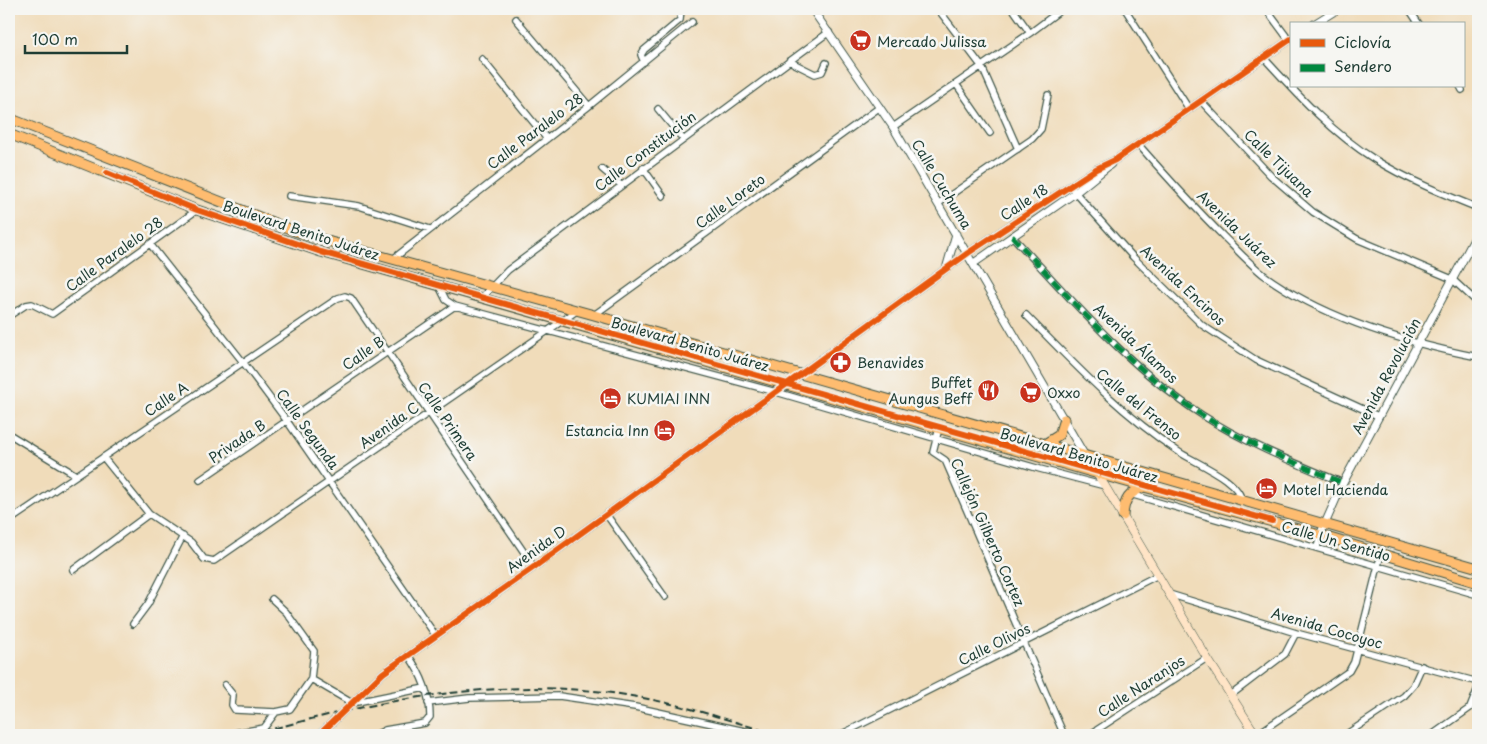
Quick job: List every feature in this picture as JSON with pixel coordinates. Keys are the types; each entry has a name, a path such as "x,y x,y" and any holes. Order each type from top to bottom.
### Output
{"main road":[{"name":"Boulevard Benito Juárez","path":"9,118 295,231 578,310 1242,502 1478,568"},
{"name":"Boulevard Benito Juárez","path":"9,134 197,210 296,244 1144,487 1320,535 1478,582"},
{"path":"296,244 300,240 336,250 354,248"},
{"path":"1044,445 1060,435 1064,419"},
{"path":"1086,456 1099,474 1207,658 1255,733"},
{"path":"1099,474 1106,469 1133,476 1147,474"},
{"path":"1123,516 1124,505 1130,494 1144,487"}],"street":[{"path":"644,62 641,55 644,50 680,20 681,9"},
{"name":"Calle Cuchuma","path":"812,9 893,127 1086,456"},
{"path":"938,9 982,67 1018,149"},
{"path":"1013,9 1030,33"},
{"path":"893,127 982,67 1062,9"},
{"path":"1125,9 1189,109"},
{"path":"1266,9 1290,40"},
{"path":"1317,22 1338,9"},
{"path":"1409,9 1418,22"},
{"path":"516,19 589,106"},
{"name":"Calle Paralelo 28","path":"393,259 589,106 692,22"},
{"name":"Calle Constitución","path":"482,297 508,270 643,168 829,32"},
{"name":"Calle 18","path":"974,263 1075,193 1115,160 1290,40"},
{"path":"1264,58 1290,86"},
{"path":"482,59 546,138"},
{"path":"789,61 815,74 822,72 826,63"},
{"path":"956,84 990,133"},
{"path":"1292,88 1316,113 1360,150 1396,172 1478,208"},
{"path":"939,203 1032,140 1040,129 1048,95"},
{"name":"Calle Tijuana","path":"1201,101 1271,176 1313,212 1357,240 1452,279 1478,303"},
{"name":"Calle Loreto","path":"594,315 880,107"},
{"path":"658,109 683,139"},
{"name":"Avenida Juárez","path":"1138,144 1206,220 1264,275 1293,293 1326,309 1417,344 1478,357"},
{"name":"Calle 18","path":"776,392 968,253 1070,186 1115,160"},
{"path":"643,168 663,196"},
{"path":"602,169 621,185"},
{"name":"Avenida Encinos","path":"1070,186 1133,256 1202,325 1273,369 1378,416"},
{"path":"289,196 359,206 430,229"},
{"name":"Calle Paralelo 28","path":"9,316 32,304 52,314 197,210"},
{"name":"Avenida Revolución","path":"1320,535 1343,483 1478,232"},
{"path":"946,270 956,234"},
{"name":"Avenida Álamos","path":"1012,236 1099,328 1168,390 1202,415 1240,436 1343,483"},
{"name":"Calle Segunda","path":"150,244 243,362 287,422 330,481 436,636"},
{"path":"438,284 446,300 455,306 776,392 936,440 1106,486"},
{"name":"Calle Primera","path":"338,298 345,296 351,298 428,414 534,567"},
{"name":"Calle A","path":"9,521 338,298"},
{"name":"Calle B","path":"287,422 455,306"},
{"name":"Avenida C","path":"183,536 191,542 204,559 214,561 578,310"},
{"name":"Calle del Frenso","path":"1026,315 1099,390 1178,451 1233,484 1241,494 1242,502"},
{"name":"Avenida D","path":"319,735 378,676 534,567 776,392"},
{"name":"Privada B","path":"200,480 287,422"},
{"path":"936,440 939,428"},
{"path":"9,434 76,476"},
{"name":"Callejón Gilberto Cortez","path":"936,440 933,452 945,460 1064,735"},
{"path":"103,457 149,514 183,536 148,604 133,624"},
{"name":"Calle Un Sentido","path":"1130,494 1478,595"},
{"path":"73,570 149,514"},
{"path":"606,514 665,597"},
{"path":"1317,548 1320,535"},
{"path":"1244,735 1255,733 1344,676 1352,666 1381,554"},
{"name":"Calle Olivos","path":"840,735 1158,575"},
{"name":"Avenida Cocoyoc","path":"1169,594 1296,633 1478,682"},
{"path":"225,685 233,695 232,705 235,710 276,712 290,709 311,679 314,650 286,612 272,599"},
{"path":"1231,695 1285,654 1296,633"},
{"path":"375,735 385,730 418,726 428,721 430,713 425,688 418,669 408,655"},
{"name":"Calle Naranjos","path":"1089,735 1207,658"},
{"path":"1346,735 1404,696 1412,686 1422,666"},
{"path":"311,679 352,703 425,688"},
{"path":"1432,735 1470,708 1478,688"},
{"path":"428,703 468,698 548,695 635,707 763,735"},
{"path":"223,735 264,728 276,712"}],"railway":[{"path":"251,735 299,722 396,701 494,689 544,688 593,691 660,701 778,735"}],"marked path":[{"path":"1012,236 1102,332 1175,396 1235,435 1343,483"}],"cycle path":[{"path":"319,735 383,673 534,567 968,253 1096,169 1115,160 1290,40"},
{"path":"107,173 197,210 321,252 1272,521"}],"place":[{"name":"Mercado Julissa","path":"861,41"},
{"name":"Benavides","path":"841,362"},
{"name":"Buffet Aungus Beff","path":"988,390"},
{"name":"Oxxo","path":"1031,392"},
{"name":"KUMIAI INN","path":"611,398"},
{"name":"Estancia Inn","path":"665,430"},
{"name":"Motel Hacienda","path":"1267,489"}]}
